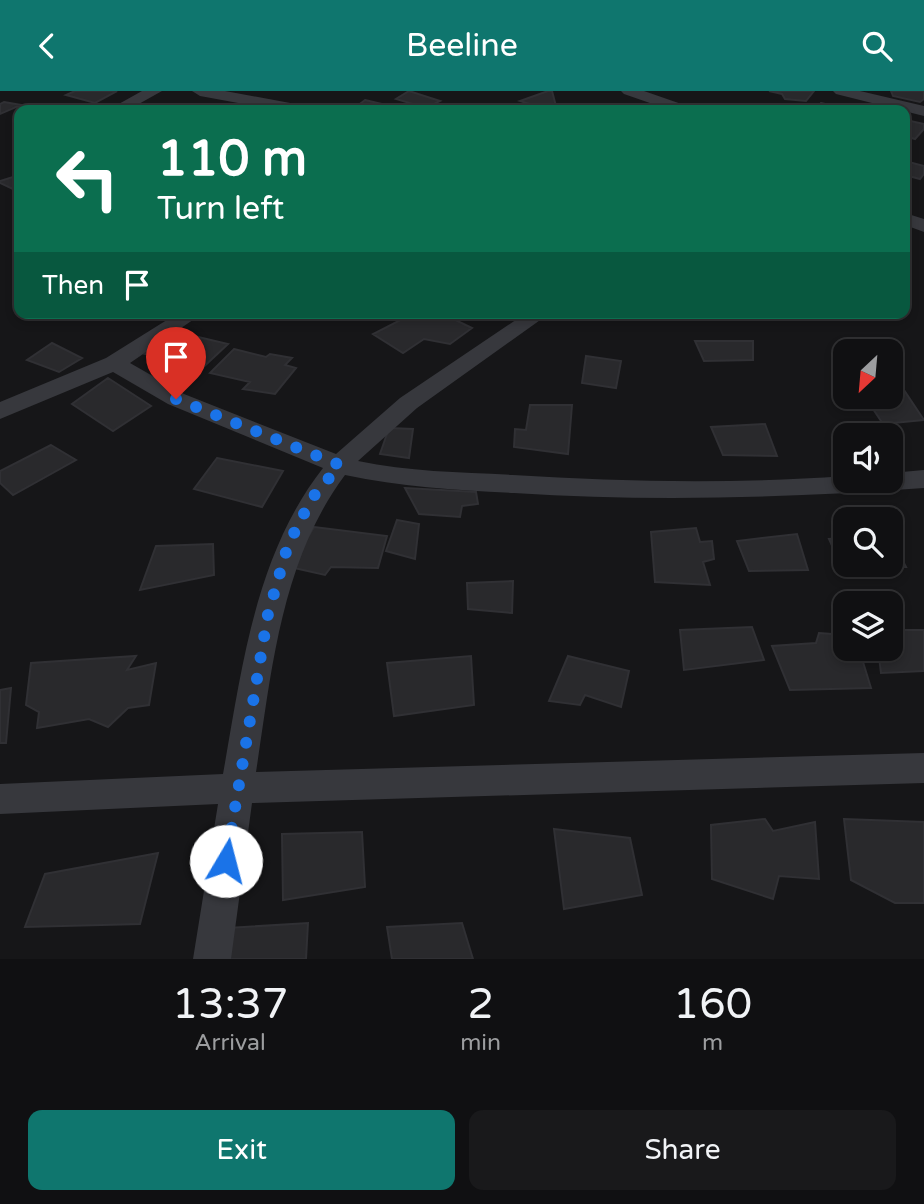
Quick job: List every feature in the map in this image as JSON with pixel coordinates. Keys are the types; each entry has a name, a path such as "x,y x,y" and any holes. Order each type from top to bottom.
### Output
{"street":[{"path":"126,105 154,91"},
{"path":"200,91 274,105"},
{"path":"629,91 670,105"},
{"path":"849,92 900,105"},
{"path":"0,411 114,363 184,319"},
{"path":"212,959 237,788 268,614 288,545 312,498 340,465 386,419 531,319"},
{"path":"114,363 176,399 340,465 394,477 591,489 799,488 924,479"},
{"path":"0,799 237,788 924,768"}],"building":[{"path":"75,91 117,91 95,103 66,95"},
{"path":"409,91 440,101 432,105 416,105 396,99"},
{"path":"552,91 556,105 532,105 520,101"},
{"path":"769,91 814,91 806,101 785,99 782,94"},
{"path":"891,91 924,91 924,99 920,102 893,96"},
{"path":"365,100 386,105 358,105"},
{"path":"4,102 21,105 14,105 14,108 0,114 0,104"},
{"path":"910,121 924,124 924,129 915,139 910,138"},
{"path":"910,162 924,166 924,174 920,179 910,176"},
{"path":"14,177 14,190 0,183"},
{"path":"402,319 453,319 472,328 450,344 424,339 403,353 373,334"},
{"path":"173,331 228,344 196,374 149,367 155,356 145,354"},
{"path":"695,341 753,341 753,360 704,361"},
{"path":"52,343 82,358 59,372 27,360"},
{"path":"234,349 266,357 270,354 292,358 285,365 296,368 275,394 243,389 250,382 210,373"},
{"path":"586,356 621,361 616,388 582,383"},
{"path":"108,378 151,406 113,431 72,404"},
{"path":"903,388 924,420 893,423 882,423 873,409 903,409"},
{"path":"530,405 572,405 568,454 514,447 515,429 526,430"},
{"path":"765,424 777,456 723,455 711,427"},
{"path":"389,428 413,429 409,458 380,454"},
{"path":"51,445 76,460 13,495 0,483 0,471"},
{"path":"217,458 283,471 262,507 194,489"},
{"path":"405,488 476,492 478,504 462,506 460,517 419,514"},
{"path":"397,520 419,524 415,559 386,551"},
{"path":"314,527 387,536 378,568 331,567 325,575 290,567"},
{"path":"696,528 700,542 712,541 714,559 703,562 710,585 655,582 651,532"},
{"path":"797,534 808,570 749,571 737,541"},
{"path":"213,544 214,575 140,590 156,546"},
{"path":"513,581 512,613 468,609 467,583"},
{"path":"752,627 764,660 684,670 680,630"},
{"path":"903,630 924,630 924,671 881,673 880,661 903,661"},
{"path":"819,633 833,634 833,661 863,661 871,688 790,690 772,646 816,643"},
{"path":"136,656 127,670 156,663 149,705 128,708 108,727 89,719 37,728 39,712 26,705 31,663"},
{"path":"471,656 474,705 394,716 387,663"},
{"path":"568,656 629,671 621,707 585,695 580,705 549,701"},
{"path":"11,688 6,743 0,743 0,690"},
{"path":"765,819 773,831 815,822 819,879 779,876 773,899 712,879 711,825"},
{"path":"844,819 924,822 924,903 895,903 851,880"},
{"path":"554,829 630,838 642,895 564,909"},
{"path":"362,832 365,887 283,900 282,834"},
{"path":"158,853 140,924 25,927 45,874"},
{"path":"308,923 306,959 224,959 228,928"},
{"path":"462,923 473,959 392,959 387,927"}],"route":[{"path":"176,399 340,465 312,498 288,545 268,614 226,861"}]}
